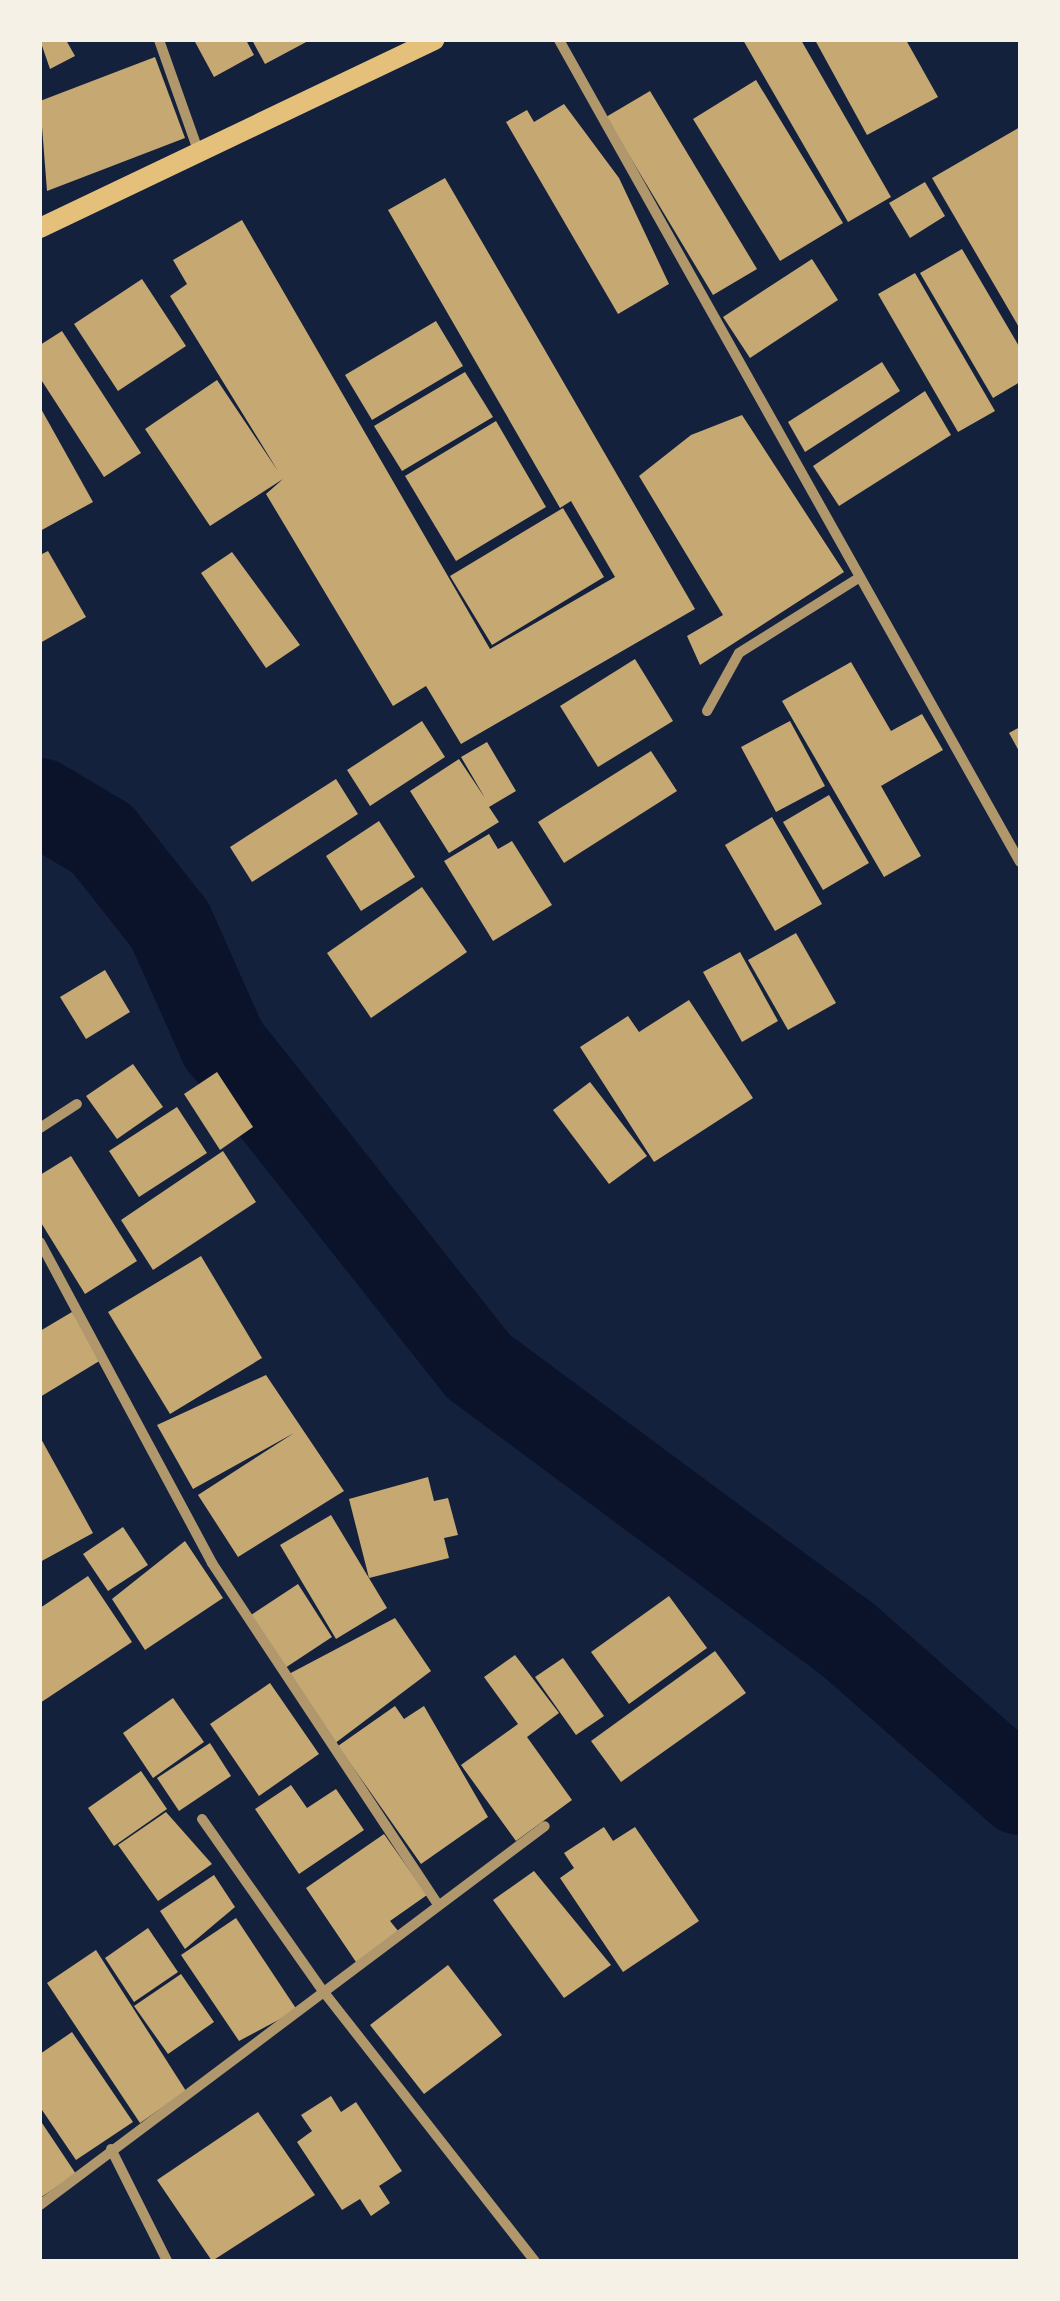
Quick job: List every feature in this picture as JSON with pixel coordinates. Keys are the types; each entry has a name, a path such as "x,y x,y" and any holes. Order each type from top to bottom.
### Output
{"main road":[{"path":"40,228 436,40"}],"street":[{"path":"160,40 198,150"},
{"path":"559,40 857,579 1020,862"},
{"path":"707,711 739,653 857,579"},
{"path":"40,1128 77,1104"},
{"path":"40,1242 212,1563 438,1905"},
{"path":"202,1819 323,1991 535,2261"},
{"path":"40,2204 546,1826"},
{"path":"111,2149 166,2261"}],"building":[{"path":"40,40 66,40 75,56 50,69"},
{"path":"194,40 246,40 254,55 214,77"},
{"path":"252,40 310,40 265,64"},
{"path":"743,40 801,40 891,197 848,222"},
{"path":"815,40 906,40 938,97 867,135"},
{"path":"155,57 185,138 47,191 40,101"},
{"path":"756,80 843,223 780,261 693,119"},
{"path":"650,91 757,269 713,295 606,117"},
{"path":"564,104 619,178 669,284 618,314 506,122 527,110 534,122"},
{"path":"1020,127 1020,329 932,178"},
{"path":"445,178 695,609 461,744 426,686 393,706 266,494 283,479 210,526 145,429 217,380 278,471 170,296 187,284 173,260 242,220 490,649 615,577 571,501 560,508 388,210"},
{"path":"925,182 945,216 910,238 889,203"},
{"path":"962,249 1020,348 1020,382 993,398 920,273"},
{"path":"812,259 838,300 750,358 723,317"},
{"path":"915,273 995,411 958,432 878,294"},
{"path":"142,279 186,346 118,391 74,324"},
{"path":"436,321 463,366 372,420 345,375"},
{"path":"62,331 141,453 104,477 40,378 40,345"},
{"path":"882,362 900,391 805,452 788,422"},
{"path":"465,372 493,417 402,471 374,426"},
{"path":"925,391 951,435 839,506 813,466"},
{"path":"40,407 93,502 40,531"},
{"path":"742,415 844,572 700,665 687,636 723,615 639,476 691,435"},
{"path":"496,421 546,507 456,561 405,476"},
{"path":"563,508 604,577 492,645 450,576"},
{"path":"48,551 86,617 40,643 40,555"},
{"path":"232,552 300,645 266,668 201,573"},
{"path":"635,659 673,721 598,767 560,706"},
{"path":"851,662 891,731 922,714 943,750 881,786 921,856 884,877 782,701"},
{"path":"422,721 445,757 370,806 347,770"},
{"path":"790,721 825,786 776,812 741,747"},
{"path":"1020,727 1020,753 1009,733"},
{"path":"487,742 516,791 489,807 499,822 449,853 410,791 459,759 485,798 461,757"},
{"path":"651,751 677,791 564,863 538,822"},
{"path":"336,779 358,814 252,882 230,847"},
{"path":"829,795 869,863 823,890 783,822"},
{"path":"772,817 822,904 775,931 725,845"},
{"path":"379,821 415,877 361,911 326,856"},
{"path":"489,834 498,849 512,841 552,905 493,941 444,861"},
{"path":"422,887 467,952 371,1018 327,953"},
{"path":"796,933 836,1003 788,1030 748,960"},
{"path":"740,952 778,1021 742,1042 703,972"},
{"path":"105,970 130,1012 86,1039 60,997"},
{"path":"689,1000 753,1098 654,1162 580,1047 628,1016 639,1032"},
{"path":"133,1064 163,1107 117,1139 86,1096"},
{"path":"217,1072 253,1127 220,1150 184,1094"},
{"path":"590,1082 647,1156 609,1184 553,1110"},
{"path":"177,1107 207,1153 139,1197 109,1151"},
{"path":"223,1151 256,1202 153,1270 121,1220"},
{"path":"71,1156 137,1261 85,1294 40,1221 40,1175"},
{"path":"201,1256 262,1358 170,1414 108,1312"},
{"path":"72,1312 101,1360 40,1397 40,1331"},
{"path":"266,1375 344,1491 238,1557 198,1495 294,1433 193,1489 157,1425"},
{"path":"40,1437 93,1533 40,1562"},
{"path":"428,1477 434,1501 448,1498 458,1535 444,1538 449,1558 369,1578 349,1499"},
{"path":"331,1515 387,1608 336,1639 280,1545"},
{"path":"123,1527 148,1565 108,1591 83,1554"},
{"path":"185,1541 223,1598 145,1650 112,1599"},
{"path":"88,1576 132,1642 40,1703 40,1608"},
{"path":"298,1584 332,1637 285,1668 251,1615"},
{"path":"669,1596 707,1648 629,1704 591,1652"},
{"path":"395,1618 431,1671 334,1744 287,1675"},
{"path":"715,1651 746,1693 621,1782 591,1741"},
{"path":"515,1655 559,1713 527,1737 572,1800 516,1841 461,1765 518,1724 484,1677"},
{"path":"563,1658 604,1716 576,1735 535,1677"},
{"path":"270,1683 319,1754 259,1796 210,1724"},
{"path":"173,1698 204,1742 153,1778 123,1733"},
{"path":"395,1706 404,1719 424,1706 488,1817 421,1864 338,1746"},
{"path":"210,1743 231,1776 179,1811 157,1778"},
{"path":"141,1771 167,1809 114,1846 88,1808"},
{"path":"291,1785 307,1808 336,1789 364,1830 299,1874 255,1809"},
{"path":"166,1812 212,1864 158,1901 118,1845"},
{"path":"604,1827 613,1841 635,1827 699,1921 623,1972 560,1878 574,1868 564,1853"},
{"path":"384,1834 427,1895 390,1921 399,1932 356,1962 306,1888"},
{"path":"534,1871 611,1965 564,1998 493,1900"},
{"path":"214,1875 235,1907 185,1949 160,1911"},
{"path":"236,1918 297,2010 239,2041 181,1955"},
{"path":"148,1928 178,1972 134,2002 105,1958"},
{"path":"96,1950 186,2091 140,2123 47,1983"},
{"path":"448,1965 502,2035 424,2094 370,2025"},
{"path":"181,1974 214,2022 168,2054 134,2006"},
{"path":"72,2032 133,2122 76,2160 40,2107 40,2054"},
{"path":"331,2096 341,2112 356,2102 402,2171 379,2186 390,2203 371,2216 360,2199 342,2210 297,2142 312,2131 301,2115"},
{"path":"258,2112 315,2195 212,2261 157,2180"},
{"path":"40,2120 76,2174 40,2198"}],"waterway":[{"path":"40,802 102,839 170,925 223,1044 478,1366 846,1638 1020,1791"}]}
